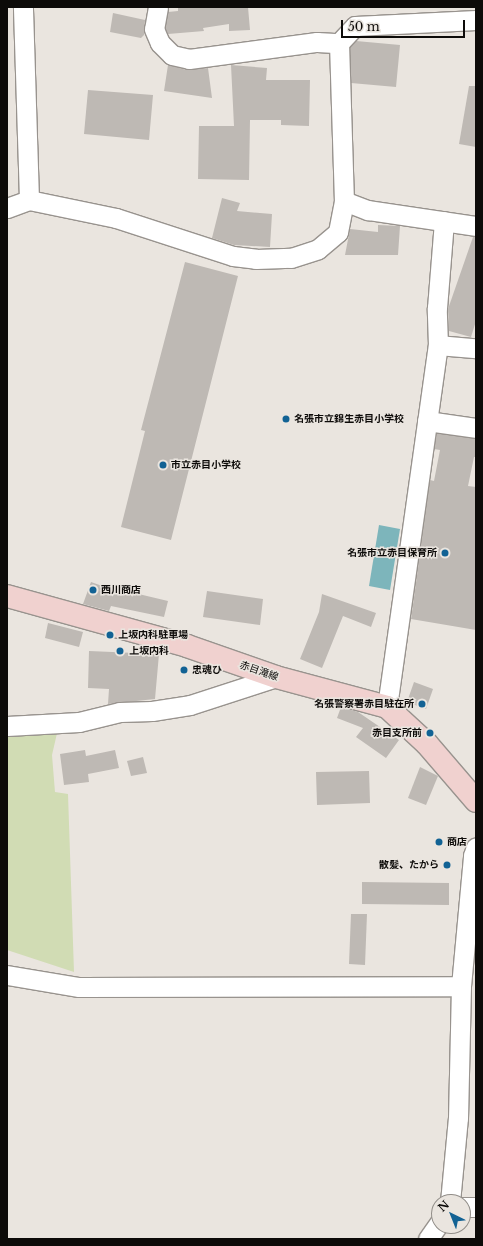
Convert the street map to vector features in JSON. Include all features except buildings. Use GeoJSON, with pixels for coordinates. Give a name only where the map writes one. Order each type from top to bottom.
{"type":"FeatureCollection","features":[{"type":"Feature","properties":{"kind":"main road","name":"赤目滝線"},"geometry":{"type":"LineString","coordinates":[[7,596],[187,646],[276,677],[387,707],[428,744],[476,801]]}},
{"type":"Feature","properties":{"kind":"street"},"geometry":{"type":"LineString","coordinates":[[23,7],[28,200]]}},
{"type":"Feature","properties":{"kind":"street"},"geometry":{"type":"LineString","coordinates":[[158,7],[154,29],[160,43],[172,56],[189,59],[318,42],[339,43]]}},
{"type":"Feature","properties":{"kind":"street"},"geometry":{"type":"LineString","coordinates":[[7,208],[28,200],[116,218],[233,256],[256,258],[291,258],[318,249],[338,232],[344,202],[339,43],[355,26],[476,20]]}},
{"type":"Feature","properties":{"kind":"street"},"geometry":{"type":"LineString","coordinates":[[344,202],[368,210],[444,220],[476,226]]}},
{"type":"Feature","properties":{"kind":"street"},"geometry":{"type":"LineString","coordinates":[[387,707],[438,345],[437,308],[444,220]]}},
{"type":"Feature","properties":{"kind":"street"},"geometry":{"type":"LineString","coordinates":[[438,345],[476,348]]}},
{"type":"Feature","properties":{"kind":"street"},"geometry":{"type":"LineString","coordinates":[[427,421],[476,428]]}},
{"type":"Feature","properties":{"kind":"street"},"geometry":{"type":"LineString","coordinates":[[7,726],[78,722],[120,712],[152,711],[190,705],[276,677]]}},
{"type":"Feature","properties":{"kind":"street"},"geometry":{"type":"LineString","coordinates":[[451,1194],[458,1118],[461,986],[473,856],[476,847]]}},
{"type":"Feature","properties":{"kind":"street"},"geometry":{"type":"LineString","coordinates":[[7,975],[79,987],[461,986]]}},
{"type":"Feature","properties":{"kind":"green space"},"geometry":{"type":"Polygon","coordinates":[[[58,729],[52,755],[55,792],[68,794],[74,972],[7,950],[7,731],[58,729]]]}},
{"type":"Feature","properties":{"kind":"water"},"geometry":{"type":"Polygon","coordinates":[[[379,525],[400,529],[390,590],[369,586],[379,525]]]}},
{"type":"Feature","properties":{"kind":"place","name":"名張市立錦生赤目小学校"},"geometry":{"type":"Point","coordinates":[286,419]}},
{"type":"Feature","properties":{"kind":"place","name":"市立赤目小学校"},"geometry":{"type":"Point","coordinates":[163,465]}},
{"type":"Feature","properties":{"kind":"place","name":"名張市立赤目保育所"},"geometry":{"type":"Point","coordinates":[445,553]}},
{"type":"Feature","properties":{"kind":"place","name":"西川商店"},"geometry":{"type":"Point","coordinates":[93,590]}},
{"type":"Feature","properties":{"kind":"place","name":"上坂内科駐車場"},"geometry":{"type":"Point","coordinates":[110,635]}},
{"type":"Feature","properties":{"kind":"place","name":"上坂内科"},"geometry":{"type":"Point","coordinates":[120,651]}},
{"type":"Feature","properties":{"kind":"place","name":"忠魂ひ"},"geometry":{"type":"Point","coordinates":[184,670]}},
{"type":"Feature","properties":{"kind":"place","name":"名張警察署赤目駐在所"},"geometry":{"type":"Point","coordinates":[422,704]}},
{"type":"Feature","properties":{"kind":"place","name":"赤目支所前"},"geometry":{"type":"Point","coordinates":[430,733]}},
{"type":"Feature","properties":{"kind":"place","name":"商店"},"geometry":{"type":"Point","coordinates":[439,842]}},
{"type":"Feature","properties":{"kind":"place","name":"散髪、たから"},"geometry":{"type":"Point","coordinates":[447,865]}}]}
